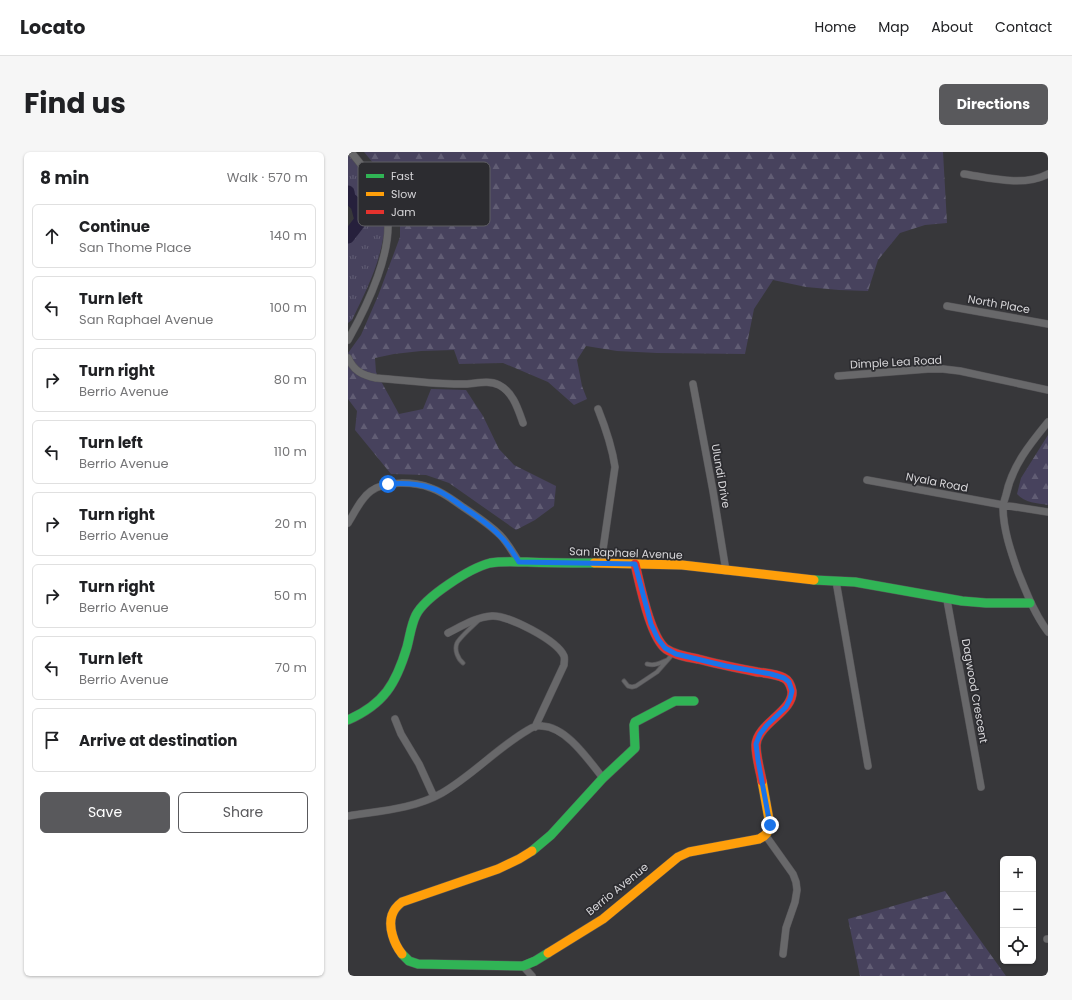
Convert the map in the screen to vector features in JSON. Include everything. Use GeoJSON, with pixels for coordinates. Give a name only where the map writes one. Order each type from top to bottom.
{"type":"FeatureCollection","features":[{"type":"Feature","properties":{"kind":"street"},"geometry":{"type":"LineString","coordinates":[[352,152],[360,162]]}},
{"type":"Feature","properties":{"kind":"street"},"geometry":{"type":"LineString","coordinates":[[964,174],[1017,181],[1041,178],[1048,174]]}},
{"type":"Feature","properties":{"kind":"street"},"geometry":{"type":"LineString","coordinates":[[348,340],[361,316],[381,268],[387,245],[389,226]]}},
{"type":"Feature","properties":{"kind":"street","name":"North Place"},"geometry":{"type":"LineString","coordinates":[[947,306],[1048,324]]}},
{"type":"Feature","properties":{"kind":"street"},"geometry":{"type":"LineString","coordinates":[[348,358],[351,364],[358,371],[364,375],[376,378],[460,384],[488,382],[500,385],[514,400],[523,423]]}},
{"type":"Feature","properties":{"kind":"street","name":"Dimple Lea Road"},"geometry":{"type":"LineString","coordinates":[[838,376],[943,369],[960,371],[1048,390]]}},
{"type":"Feature","properties":{"kind":"street","name":"Ulundi Drive"},"geometry":{"type":"LineString","coordinates":[[693,384],[726,571]]}},
{"type":"Feature","properties":{"kind":"street"},"geometry":{"type":"LineString","coordinates":[[598,409],[609,438],[615,467],[601,564]]}},
{"type":"Feature","properties":{"kind":"street"},"geometry":{"type":"LineString","coordinates":[[1048,422],[1028,448],[1013,472],[1007,487],[1003,506],[1005,526],[1013,558],[1030,603],[1048,632]]}},
{"type":"Feature","properties":{"kind":"street","name":"Nyala Road"},"geometry":{"type":"LineString","coordinates":[[867,480],[1003,506],[1048,512]]}},
{"type":"Feature","properties":{"kind":"street"},"geometry":{"type":"LineString","coordinates":[[348,523],[362,501],[371,491],[378,487],[388,484],[420,484],[433,488],[446,495],[484,521],[509,545],[519,562]]}},
{"type":"Feature","properties":{"kind":"street","name":"San Raphael Avenue"},"geometry":{"type":"LineString","coordinates":[[348,720],[360,716],[369,710],[389,689],[397,676],[413,625],[424,604],[466,573],[488,563],[519,562],[682,566],[810,580],[855,582],[947,600],[986,604],[1030,603]]}},
{"type":"Feature","properties":{"kind":"street"},"geometry":{"type":"LineString","coordinates":[[635,564],[651,624],[658,639],[671,656],[771,674],[784,678],[789,682],[792,691],[786,707],[767,725],[760,734],[756,744],[770,825],[770,830],[766,836],[793,874],[796,882],[797,890],[795,902],[786,928],[783,954]]}},
{"type":"Feature","properties":{"kind":"street"},"geometry":{"type":"LineString","coordinates":[[836,581],[868,766]]}},
{"type":"Feature","properties":{"kind":"street","name":"Dagwood Crescent"},"geometry":{"type":"LineString","coordinates":[[947,600],[980,787]]}},
{"type":"Feature","properties":{"kind":"street"},"geometry":{"type":"LineString","coordinates":[[448,633],[472,621],[482,618],[493,616],[503,617],[538,633],[552,643],[564,655],[564,665],[535,727]]}},
{"type":"Feature","properties":{"kind":"street"},"geometry":{"type":"LineString","coordinates":[[1040,621],[1048,622]]}},
{"type":"Feature","properties":{"kind":"street","name":"Berrio Avenue"},"geometry":{"type":"LineString","coordinates":[[694,701],[675,701],[635,722],[635,748],[603,778],[551,835],[533,850],[519,859],[498,869],[402,902],[397,906],[392,915],[391,928],[394,940],[400,952],[409,961],[418,964],[523,966],[535,961],[603,919],[678,856],[689,852],[759,839],[766,836]]}},
{"type":"Feature","properties":{"kind":"street"},"geometry":{"type":"LineString","coordinates":[[395,719],[401,734],[419,764],[434,797]]}},
{"type":"Feature","properties":{"kind":"street"},"geometry":{"type":"LineString","coordinates":[[348,816],[416,805],[434,797],[458,782],[511,741],[530,729],[541,725],[552,727],[562,733],[578,748],[603,778]]}},
{"type":"Feature","properties":{"kind":"street"},"geometry":{"type":"LineString","coordinates":[[523,966],[532,976]]}},
{"type":"Feature","properties":{"kind":"lane"},"geometry":{"type":"LineString","coordinates":[[463,663],[457,656],[457,643],[482,618]]}},
{"type":"Feature","properties":{"kind":"lane"},"geometry":{"type":"LineString","coordinates":[[647,664],[657,665],[671,656]]}},
{"type":"Feature","properties":{"kind":"lane"},"geometry":{"type":"LineString","coordinates":[[624,681],[628,686],[636,686],[657,672],[671,656]]}},
{"type":"Feature","properties":{"kind":"green space"},"geometry":{"type":"Polygon","coordinates":[[[364,152],[943,152],[947,223],[925,225],[900,233],[878,260],[868,291],[806,287],[773,280],[754,309],[745,354],[617,351],[586,346],[577,360],[582,386],[587,399],[574,405],[548,382],[503,363],[459,364],[454,350],[421,351],[375,358],[376,372],[399,414],[423,409],[431,389],[466,390],[483,416],[499,449],[514,465],[556,486],[554,506],[535,520],[516,530],[449,483],[426,475],[391,474],[355,430],[357,411],[348,399],[348,353],[361,335],[378,296],[400,237],[400,226],[490,226],[490,162],[372,162],[364,152]]]}},
{"type":"Feature","properties":{"kind":"green space"},"geometry":{"type":"Polygon","coordinates":[[[348,154],[358,166],[358,226],[385,227],[378,260],[352,320],[348,323],[348,228],[356,220],[354,208],[348,204],[348,154]]]}},
{"type":"Feature","properties":{"kind":"green space"},"geometry":{"type":"Polygon","coordinates":[[[1048,435],[1048,505],[1027,501],[1017,494],[1021,478],[1048,435]]]}},
{"type":"Feature","properties":{"kind":"green space"},"geometry":{"type":"Polygon","coordinates":[[[945,891],[1006,976],[860,976],[848,919],[945,891]]]}},
{"type":"Feature","properties":{"kind":"waterway"},"geometry":{"type":"LineString","coordinates":[[348,192],[349,198],[357,205],[358,209]]}},
{"type":"Feature","properties":{"kind":"waterway"},"geometry":{"type":"LineString","coordinates":[[348,237],[358,224]]}},
{"type":"Feature","properties":{"kind":"traffic: fast"},"geometry":{"type":"LineString","coordinates":[[348,720],[371,707],[380,700],[387,691],[393,682],[403,660],[416,615],[429,600],[449,584],[481,566],[495,562],[594,563]]}},
{"type":"Feature","properties":{"kind":"traffic: fast"},"geometry":{"type":"LineString","coordinates":[[814,580],[855,582],[962,601],[986,603],[1030,603]]}},
{"type":"Feature","properties":{"kind":"traffic: fast"},"geometry":{"type":"LineString","coordinates":[[532,851],[551,835],[603,778],[635,748],[635,722],[675,701],[694,701]]}},
{"type":"Feature","properties":{"kind":"traffic: fast"},"geometry":{"type":"LineString","coordinates":[[402,954],[409,961],[418,964],[523,966],[548,953]]}},
{"type":"Feature","properties":{"kind":"traffic: slow"},"geometry":{"type":"LineString","coordinates":[[594,563],[682,565],[814,580]]}},
{"type":"Feature","properties":{"kind":"traffic: slow"},"geometry":{"type":"LineString","coordinates":[[548,953],[603,919],[678,857],[689,852],[764,837],[768,832],[770,825],[762,781]]}},
{"type":"Feature","properties":{"kind":"traffic: slow"},"geometry":{"type":"LineString","coordinates":[[402,954],[396,945],[391,930],[393,913],[396,907],[402,902],[498,869],[532,851]]}},
{"type":"Feature","properties":{"kind":"traffic: jam"},"geometry":{"type":"LineString","coordinates":[[635,564],[650,622],[660,643],[666,649],[685,657],[771,674],[781,677],[789,683],[792,691],[791,698],[787,705],[768,724],[758,737],[756,750],[762,781]]}},
{"type":"Feature","properties":{"kind":"route"},"geometry":{"type":"LineString","coordinates":[[388,484],[420,484],[433,488],[446,495],[484,521],[499,534],[509,545],[519,562],[635,564],[651,624],[658,639],[665,648],[676,654],[726,666],[771,674],[784,678],[789,682],[792,691],[786,707],[767,725],[760,734],[756,744],[770,825]]}}]}
